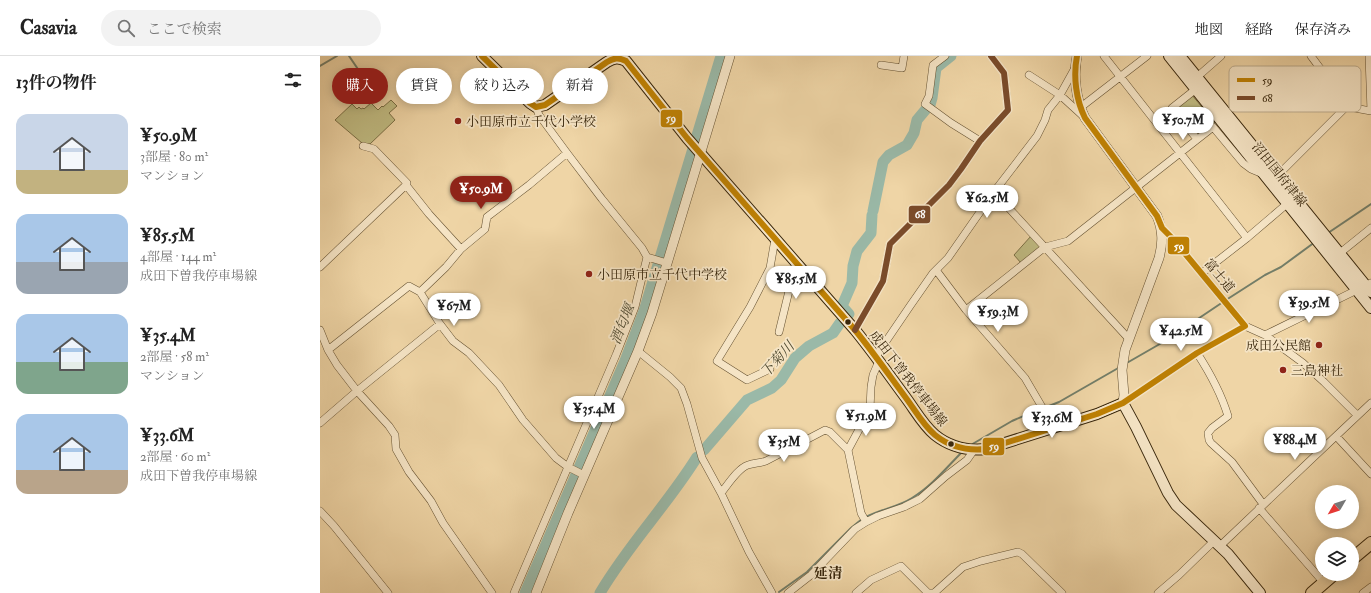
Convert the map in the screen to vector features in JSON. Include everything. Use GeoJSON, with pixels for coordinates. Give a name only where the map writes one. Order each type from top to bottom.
{"type":"FeatureCollection","features":[{"type":"Feature","properties":{"kind":"highway"},"geometry":{"type":"LineString","coordinates":[[1359,553],[1371,543]]}},
{"type":"Feature","properties":{"kind":"highway"},"geometry":{"type":"LineString","coordinates":[[1312,593],[1324,583]]}},
{"type":"Feature","properties":{"kind":"main road"},"geometry":{"type":"LineString","coordinates":[[482,56],[530,103],[536,107]]}},
{"type":"Feature","properties":{"kind":"main road","name":"沼田国府津線"},"geometry":{"type":"LineString","coordinates":[[1169,56],[1288,203],[1366,288]]}},
{"type":"Feature","properties":{"kind":"main road","name":"沼田国府津線"},"geometry":{"type":"LineString","coordinates":[[1180,56],[1277,176],[1321,238],[1340,253],[1366,288],[1371,308]]}},
{"type":"Feature","properties":{"kind":"main road","name":"成田下曽我停車場線"},"geometry":{"type":"LineString","coordinates":[[536,107],[545,105],[614,58],[620,58],[626,61],[700,154],[855,330],[934,434],[948,443],[974,450],[986,449],[1097,414],[1123,403]]}},
{"type":"Feature","properties":{"kind":"main road"},"geometry":{"type":"LineString","coordinates":[[1123,403],[1172,499],[1182,511],[1217,543],[1240,567],[1260,593]]}},
{"type":"Feature","properties":{"kind":"street"},"geometry":{"type":"LineString","coordinates":[[536,593],[584,475],[638,351],[652,313],[730,56]]}},
{"type":"Feature","properties":{"kind":"street"},"geometry":{"type":"LineString","coordinates":[[881,65],[902,68],[904,56]]}},
{"type":"Feature","properties":{"kind":"street"},"geometry":{"type":"LineString","coordinates":[[945,56],[933,65],[929,96],[925,104],[980,141]]}},
{"type":"Feature","properties":{"kind":"street"},"geometry":{"type":"LineString","coordinates":[[855,330],[883,281],[890,244],[949,184],[961,170],[980,141],[1008,110],[1004,73],[992,56]]}},
{"type":"Feature","properties":{"kind":"street","name":"富士道"},"geometry":{"type":"LineString","coordinates":[[1077,56],[1075,68],[1077,91],[1085,118],[1157,216],[1162,228],[1202,272],[1246,326]]}},
{"type":"Feature","properties":{"kind":"street"},"geometry":{"type":"LineString","coordinates":[[1104,56],[1247,238]]}},
{"type":"Feature","properties":{"kind":"street"},"geometry":{"type":"LineString","coordinates":[[1081,107],[1147,56]]}},
{"type":"Feature","properties":{"kind":"street"},"geometry":{"type":"LineString","coordinates":[[1197,77],[1221,56]]}},
{"type":"Feature","properties":{"kind":"street"},"geometry":{"type":"LineString","coordinates":[[1311,56],[1318,66]]}},
{"type":"Feature","properties":{"kind":"street"},"geometry":{"type":"LineString","coordinates":[[1361,109],[1371,111],[1369,56]]}},
{"type":"Feature","properties":{"kind":"street"},"geometry":{"type":"LineString","coordinates":[[848,450],[870,409],[872,381],[878,359],[910,306],[936,270],[948,258],[994,192],[1037,136],[1048,110],[1060,96],[1075,68]]}},
{"type":"Feature","properties":{"kind":"street"},"geometry":{"type":"LineString","coordinates":[[1029,75],[1060,96],[1085,118]]}},
{"type":"Feature","properties":{"kind":"street"},"geometry":{"type":"LineString","coordinates":[[1196,89],[1172,108],[1197,139]]}},
{"type":"Feature","properties":{"kind":"street"},"geometry":{"type":"LineString","coordinates":[[536,107],[567,153],[650,258],[667,263]]}},
{"type":"Feature","properties":{"kind":"street"},"geometry":{"type":"LineString","coordinates":[[1277,176],[1341,112]]}},
{"type":"Feature","properties":{"kind":"street"},"geometry":{"type":"LineString","coordinates":[[966,310],[1045,247],[1068,241],[1213,127],[1243,163],[1251,169],[1265,175]]}},
{"type":"Feature","properties":{"kind":"street"},"geometry":{"type":"LineString","coordinates":[[363,146],[374,149],[407,182],[406,186],[461,249]]}},
{"type":"Feature","properties":{"kind":"street"},"geometry":{"type":"LineString","coordinates":[[420,292],[446,268],[461,249],[485,229],[487,217],[529,185],[567,153]]}},
{"type":"Feature","properties":{"kind":"street"},"geometry":{"type":"LineString","coordinates":[[320,267],[406,186]]}},
{"type":"Feature","properties":{"kind":"street"},"geometry":{"type":"LineString","coordinates":[[994,192],[1129,339]]}},
{"type":"Feature","properties":{"kind":"street"},"geometry":{"type":"LineString","coordinates":[[1202,272],[1247,238],[1288,203]]}},
{"type":"Feature","properties":{"kind":"street"},"geometry":{"type":"LineString","coordinates":[[1123,403],[1124,395],[1122,366],[1129,339],[1159,258],[1163,243],[1162,228]]}},
{"type":"Feature","properties":{"kind":"street"},"geometry":{"type":"LineString","coordinates":[[1340,253],[1371,228]]}},
{"type":"Feature","properties":{"kind":"street"},"geometry":{"type":"LineString","coordinates":[[770,369],[748,380],[718,361],[750,307],[770,268],[775,238]]}},
{"type":"Feature","properties":{"kind":"street"},"geometry":{"type":"LineString","coordinates":[[514,593],[616,355],[650,258]]}},
{"type":"Feature","properties":{"kind":"street"},"geometry":{"type":"LineString","coordinates":[[779,332],[796,262]]}},
{"type":"Feature","properties":{"kind":"street"},"geometry":{"type":"LineString","coordinates":[[936,270],[966,310],[1025,378],[1051,428]]}},
{"type":"Feature","properties":{"kind":"street"},"geometry":{"type":"LineString","coordinates":[[328,350],[409,286],[420,292],[440,324],[453,341],[469,353],[499,385],[523,420],[556,458],[568,467],[584,475]]}},
{"type":"Feature","properties":{"kind":"street"},"geometry":{"type":"LineString","coordinates":[[1265,335],[1366,288]]}},
{"type":"Feature","properties":{"kind":"street"},"geometry":{"type":"LineString","coordinates":[[320,423],[440,324]]}},
{"type":"Feature","properties":{"kind":"street"},"geometry":{"type":"LineString","coordinates":[[1123,403],[1197,353],[1246,326],[1265,335],[1303,363],[1357,415]]}},
{"type":"Feature","properties":{"kind":"street"},"geometry":{"type":"LineString","coordinates":[[320,330],[328,350],[357,391],[389,426],[395,435],[396,449],[409,472],[492,593]]}},
{"type":"Feature","properties":{"kind":"street"},"geometry":{"type":"LineString","coordinates":[[638,351],[670,376],[681,388],[702,458],[721,493],[749,552],[772,593]]}},
{"type":"Feature","properties":{"kind":"street"},"geometry":{"type":"LineString","coordinates":[[1197,353],[1210,372],[1222,398],[1228,416],[1212,428],[1208,433],[1209,440],[1232,462],[1261,506],[1324,583]]}},
{"type":"Feature","properties":{"kind":"street"},"geometry":{"type":"LineString","coordinates":[[1158,593],[1261,506],[1371,403]]}},
{"type":"Feature","properties":{"kind":"street"},"geometry":{"type":"LineString","coordinates":[[721,493],[741,469],[766,461],[825,430],[830,432],[848,450],[861,513],[864,519]]}},
{"type":"Feature","properties":{"kind":"street"},"geometry":{"type":"LineString","coordinates":[[1336,436],[1371,474]]}},
{"type":"Feature","properties":{"kind":"street"},"geometry":{"type":"LineString","coordinates":[[788,593],[811,575],[864,519],[904,507],[920,499],[967,460],[974,450]]}},
{"type":"Feature","properties":{"kind":"street"},"geometry":{"type":"LineString","coordinates":[[320,512],[334,526],[388,593]]}},
{"type":"Feature","properties":{"kind":"street"},"geometry":{"type":"LineString","coordinates":[[856,593],[871,580],[901,566],[928,593],[933,593],[962,567],[1018,552],[1022,554],[1062,593]]}},
{"type":"Feature","properties":{"kind":"street"},"geometry":{"type":"LineString","coordinates":[[1363,593],[1371,587]]}},
{"type":"Feature","properties":{"kind":"shaded area"},"geometry":{"type":"Polygon","coordinates":[[[1192,95],[1215,123],[1197,137],[1175,108],[1192,95]]]}},
{"type":"Feature","properties":{"kind":"shaded area"},"geometry":{"type":"Polygon","coordinates":[[[391,100],[397,106],[389,113],[395,120],[370,144],[362,143],[335,120],[352,104],[357,109],[359,107],[364,109],[372,104],[378,110],[391,100]]]}},
{"type":"Feature","properties":{"kind":"shaded area"},"geometry":{"type":"Polygon","coordinates":[[[1031,236],[1041,247],[1021,263],[1014,255],[1031,236]]]}},
{"type":"Feature","properties":{"kind":"waterway"},"geometry":{"type":"LineString","coordinates":[[320,66],[337,56]]}},
{"type":"Feature","properties":{"kind":"waterway"},"geometry":{"type":"LineString","coordinates":[[349,56],[357,68]]}},
{"type":"Feature","properties":{"kind":"waterway","name":"酒匂堰"},"geometry":{"type":"LineString","coordinates":[[525,593],[625,361],[644,311],[721,56]]}},
{"type":"Feature","properties":{"kind":"waterway","name":"下菊川"},"geometry":{"type":"LineString","coordinates":[[930,105],[936,68],[951,56]]}},
{"type":"Feature","properties":{"kind":"waterway","name":"下菊川"},"geometry":{"type":"LineString","coordinates":[[873,211],[883,162],[889,155],[907,145],[914,133],[917,120],[927,108]]}},
{"type":"Feature","properties":{"kind":"waterway"},"geometry":{"type":"LineString","coordinates":[[1328,233],[1371,204]]}},
{"type":"Feature","properties":{"kind":"waterway","name":"下菊川"},"geometry":{"type":"LineString","coordinates":[[849,314],[842,306],[852,283],[853,266],[857,251],[871,233],[872,215]]}},
{"type":"Feature","properties":{"kind":"waterway"},"geometry":{"type":"LineString","coordinates":[[1226,300],[1265,275],[1281,267],[1315,242]]}},
{"type":"Feature","properties":{"kind":"waterway"},"geometry":{"type":"LineString","coordinates":[[1125,364],[1165,341],[1223,302]]}},
{"type":"Feature","properties":{"kind":"waterway","name":"下菊川"},"geometry":{"type":"LineString","coordinates":[[704,450],[747,400],[772,388],[781,380],[795,358],[809,346],[833,333],[840,323]]}},
{"type":"Feature","properties":{"kind":"waterway"},"geometry":{"type":"LineString","coordinates":[[1044,408],[1059,402],[1120,367]]}},
{"type":"Feature","properties":{"kind":"waterway"},"geometry":{"type":"LineString","coordinates":[[969,446],[1012,421],[1040,409]]}},
{"type":"Feature","properties":{"kind":"waterway"},"geometry":{"type":"LineString","coordinates":[[866,517],[901,504],[912,498],[933,482],[963,451]]}},
{"type":"Feature","properties":{"kind":"waterway","name":"下菊川"},"geometry":{"type":"LineString","coordinates":[[600,593],[623,558],[674,491],[697,457]]}},
{"type":"Feature","properties":{"kind":"waterway"},"geometry":{"type":"LineString","coordinates":[[779,592],[807,572],[862,519]]}},
{"type":"Feature","properties":{"kind":"transit line","name":"59"},"geometry":{"type":"LineString","coordinates":[[482,56],[530,103],[536,107],[545,105],[609,61],[614,59],[626,61],[687,138],[855,330],[927,427],[935,435],[947,443],[965,449],[986,449],[1097,414],[1123,403],[1197,353],[1245,326],[1173,239],[1162,228],[1157,216],[1085,118],[1077,96],[1075,80],[1077,56]]}},
{"type":"Feature","properties":{"kind":"transit line","name":"68"},"geometry":{"type":"LineString","coordinates":[[855,330],[883,281],[890,244],[949,185],[980,141],[1008,110],[1004,73],[991,56]]}},
{"type":"Feature","properties":{"kind":"place","name":"小田原市立千代小学校"},"geometry":{"type":"Point","coordinates":[458,121]}},
{"type":"Feature","properties":{"kind":"place","name":"小田原市立千代中学校"},"geometry":{"type":"Point","coordinates":[589,274]}},
{"type":"Feature","properties":{"kind":"place","name":"成田公民館"},"geometry":{"type":"Point","coordinates":[1319,345]}},
{"type":"Feature","properties":{"kind":"place","name":"三島神社"},"geometry":{"type":"Point","coordinates":[1283,370]}},
{"type":"Feature","properties":{"kind":"district","name":"延清"},"geometry":{"type":"Point","coordinates":[828,573]}}]}
